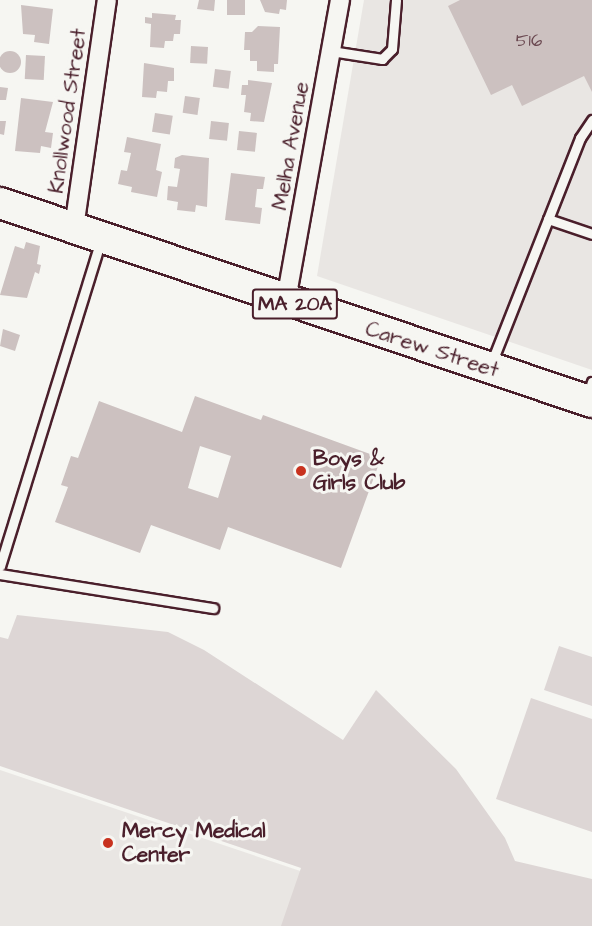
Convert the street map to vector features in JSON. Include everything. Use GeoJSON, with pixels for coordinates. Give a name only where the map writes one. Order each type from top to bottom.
{"type":"FeatureCollection","features":[{"type":"Feature","properties":{"kind":"main road","name":"Carew Street"},"geometry":{"type":"LineString","coordinates":[[0,202],[489,369],[590,395]]}},
{"type":"Feature","properties":{"kind":"street","name":"Knollwood Street"},"geometry":{"type":"LineString","coordinates":[[74,228],[107,0]]}},
{"type":"Feature","properties":{"kind":"street","name":"Melha Avenue"},"geometry":{"type":"LineString","coordinates":[[286,300],[340,0]]}},
{"type":"Feature","properties":{"kind":"lane"},"geometry":{"type":"LineString","coordinates":[[331,51],[382,59],[392,49],[396,0]]}},
{"type":"Feature","properties":{"kind":"lane"},"geometry":{"type":"LineString","coordinates":[[489,369],[580,138],[592,120]]}},
{"type":"Feature","properties":{"kind":"lane"},"geometry":{"type":"LineString","coordinates":[[548,219],[592,234]]}},
{"type":"Feature","properties":{"kind":"lane"},"geometry":{"type":"LineString","coordinates":[[0,566],[102,237]]}},
{"type":"Feature","properties":{"kind":"lane"},"geometry":{"type":"LineString","coordinates":[[0,574],[213,608]]}},
{"type":"Feature","properties":{"kind":"shaded area"},"geometry":{"type":"Polygon","coordinates":[[[364,0],[592,0],[592,370],[317,276],[364,0]]]}},
{"type":"Feature","properties":{"kind":"shaded area"},"geometry":{"type":"Polygon","coordinates":[[[17,615],[168,632],[204,650],[343,740],[376,690],[456,769],[505,838],[515,861],[592,879],[592,926],[281,926],[301,868],[0,766],[0,637],[8,639],[17,615]]]}},
{"type":"Feature","properties":{"kind":"shaded area"},"geometry":{"type":"Polygon","coordinates":[[[559,646],[592,657],[592,706],[544,690],[559,646]]]}},
{"type":"Feature","properties":{"kind":"shaded area"},"geometry":{"type":"Polygon","coordinates":[[[531,698],[592,719],[592,832],[496,799],[531,698]]]}},
{"type":"Feature","properties":{"kind":"shaded area","name":"Mercy Medical Center"},"geometry":{"type":"Polygon","coordinates":[[[0,770],[348,887],[334,926],[0,926],[0,770]]]}},
{"type":"Feature","properties":{"kind":"building"},"geometry":{"type":"Polygon","coordinates":[[[199,0],[215,0],[214,11],[197,9],[199,0]]]}},
{"type":"Feature","properties":{"kind":"building"},"geometry":{"type":"Polygon","coordinates":[[[227,0],[245,0],[245,15],[227,15],[227,0]]]}},
{"type":"Feature","properties":{"kind":"building"},"geometry":{"type":"Polygon","coordinates":[[[260,0],[287,0],[286,10],[280,9],[279,14],[265,12],[260,0]]]}},
{"type":"Feature","properties":{"kind":"building"},"geometry":{"type":"Polygon","coordinates":[[[460,0],[592,0],[592,92],[584,76],[522,106],[512,85],[491,95],[448,6],[460,0]]]}},
{"type":"Feature","properties":{"kind":"building"},"geometry":{"type":"Polygon","coordinates":[[[21,5],[53,9],[49,44],[34,42],[35,35],[23,34],[21,5]]]}},
{"type":"Feature","properties":{"kind":"building"},"geometry":{"type":"Polygon","coordinates":[[[152,13],[176,15],[175,20],[181,20],[180,34],[174,34],[173,41],[165,41],[164,48],[150,47],[151,24],[145,23],[145,17],[152,18],[152,13]]]}},
{"type":"Feature","properties":{"kind":"building"},"geometry":{"type":"Polygon","coordinates":[[[258,26],[280,27],[278,64],[274,64],[274,72],[257,71],[257,61],[250,61],[250,50],[244,50],[245,32],[252,32],[258,26]]]}},
{"type":"Feature","properties":{"kind":"building"},"geometry":{"type":"Polygon","coordinates":[[[191,46],[208,47],[207,64],[190,63],[191,46]]]}},
{"type":"Feature","properties":{"kind":"building"},"geometry":{"type":"Polygon","coordinates":[[[10,51],[18,54],[21,62],[18,70],[10,73],[2,70],[-1,62],[2,54],[10,51]]]}},
{"type":"Feature","properties":{"kind":"building"},"geometry":{"type":"Polygon","coordinates":[[[26,55],[45,56],[44,80],[25,79],[26,55]]]}},
{"type":"Feature","properties":{"kind":"building"},"geometry":{"type":"Polygon","coordinates":[[[144,63],[174,68],[174,81],[168,81],[167,92],[157,91],[156,98],[142,97],[144,63]]]}},
{"type":"Feature","properties":{"kind":"building"},"geometry":{"type":"Polygon","coordinates":[[[215,69],[231,71],[229,89],[213,87],[215,69]]]}},
{"type":"Feature","properties":{"kind":"building"},"geometry":{"type":"Polygon","coordinates":[[[248,80],[272,83],[264,122],[250,121],[251,113],[244,112],[246,95],[241,95],[242,85],[248,85],[248,80]]]}},
{"type":"Feature","properties":{"kind":"building"},"geometry":{"type":"Polygon","coordinates":[[[0,87],[8,88],[6,100],[0,100],[0,87]]]}},
{"type":"Feature","properties":{"kind":"building"},"geometry":{"type":"Polygon","coordinates":[[[185,96],[200,98],[197,115],[183,113],[185,96]]]}},
{"type":"Feature","properties":{"kind":"building"},"geometry":{"type":"Polygon","coordinates":[[[21,98],[53,102],[45,132],[53,133],[51,148],[41,146],[40,153],[15,151],[21,98]]]}},
{"type":"Feature","properties":{"kind":"building"},"geometry":{"type":"Polygon","coordinates":[[[155,113],[173,116],[170,135],[152,132],[155,113]]]}},
{"type":"Feature","properties":{"kind":"building"},"geometry":{"type":"Polygon","coordinates":[[[0,121],[6,121],[4,135],[0,134],[0,121]]]}},
{"type":"Feature","properties":{"kind":"building"},"geometry":{"type":"Polygon","coordinates":[[[211,121],[229,123],[227,141],[209,139],[211,121]]]}},
{"type":"Feature","properties":{"kind":"building"},"geometry":{"type":"Polygon","coordinates":[[[239,131],[257,133],[255,152],[237,150],[239,131]]]}},
{"type":"Feature","properties":{"kind":"building"},"geometry":{"type":"Polygon","coordinates":[[[127,137],[161,144],[156,170],[162,172],[157,197],[131,192],[132,187],[118,184],[121,170],[127,171],[131,153],[124,152],[127,137]]]}},
{"type":"Feature","properties":{"kind":"building"},"geometry":{"type":"Polygon","coordinates":[[[182,155],[209,158],[207,207],[196,205],[195,212],[177,210],[178,202],[167,200],[168,186],[177,187],[180,169],[174,168],[175,158],[182,155]]]}},
{"type":"Feature","properties":{"kind":"building"},"geometry":{"type":"Polygon","coordinates":[[[231,173],[265,177],[263,189],[257,189],[255,207],[262,208],[260,224],[225,220],[231,173]]]}},
{"type":"Feature","properties":{"kind":"building"},"geometry":{"type":"Polygon","coordinates":[[[26,242],[40,246],[37,264],[41,265],[39,274],[35,272],[27,298],[0,295],[15,246],[24,249],[26,242]]]}},
{"type":"Feature","properties":{"kind":"building"},"geometry":{"type":"Polygon","coordinates":[[[3,329],[20,335],[15,351],[0,346],[3,329]]]}},
{"type":"Feature","properties":{"kind":"building","name":"Boys & Girls Club"},"geometry":{"type":"Polygon","coordinates":[[[195,396],[261,420],[263,415],[381,458],[341,568],[228,527],[220,550],[151,525],[140,553],[55,522],[68,487],[61,485],[71,456],[78,458],[99,401],[182,432],[195,396]],[[200,446],[188,488],[218,498],[231,456],[200,446]]]}},
{"type":"Feature","properties":{"kind":"place","name":"Boys & Girls Club"},"geometry":{"type":"Point","coordinates":[301,471]}},
{"type":"Feature","properties":{"kind":"place","name":"Mercy Medical Center"},"geometry":{"type":"Point","coordinates":[108,843]}}]}
